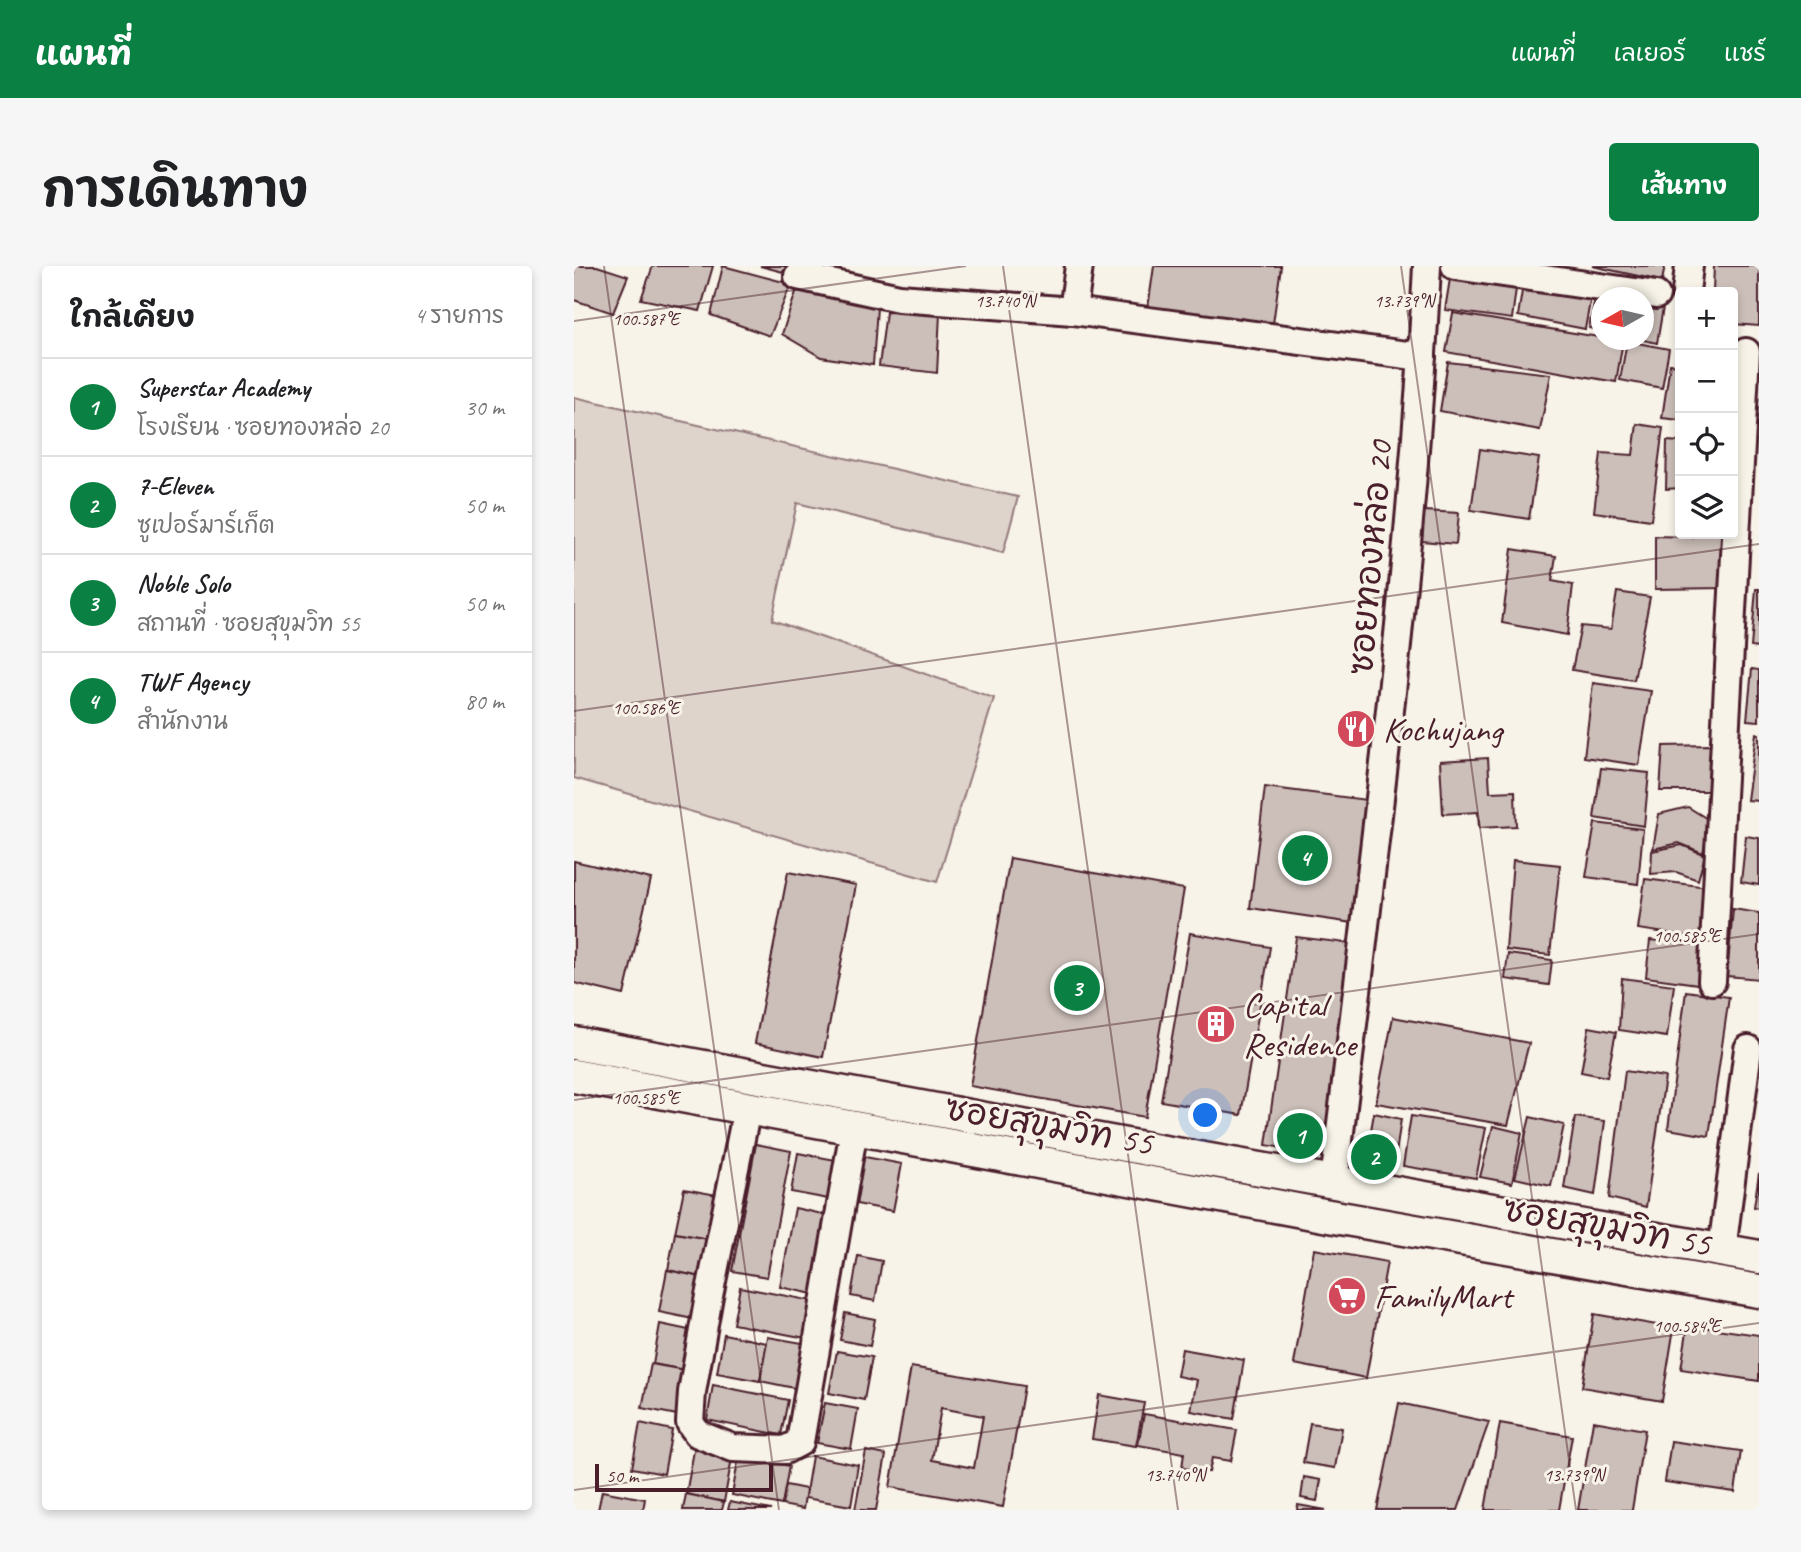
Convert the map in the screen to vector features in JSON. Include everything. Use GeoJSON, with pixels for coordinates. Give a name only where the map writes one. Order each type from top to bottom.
{"type":"FeatureCollection","features":[{"type":"Feature","properties":{"kind":"main road","name":"ซอยสุขุมวิท 55"},"geometry":{"type":"LineString","coordinates":[[574,1043],[1496,1212],[1759,1257]]}},
{"type":"Feature","properties":{"kind":"main road","name":"ซอยสุขุมวิท 55"},"geometry":{"type":"LineString","coordinates":[[574,1076],[1491,1245],[1759,1291]]}},
{"type":"Feature","properties":{"kind":"main road"},"geometry":{"type":"LineString","coordinates":[[1491,1245],[1496,1212]]}},
{"type":"Feature","properties":{"kind":"main road"},"geometry":{"type":"LineString","coordinates":[[1522,1250],[1529,1217]]}},
{"type":"Feature","properties":{"kind":"street"},"geometry":{"type":"LineString","coordinates":[[1073,311],[1079,266]]}},
{"type":"Feature","properties":{"kind":"street","name":"ซอยทองหล่อ 20"},"geometry":{"type":"LineString","coordinates":[[1334,1182],[1393,691],[1422,356],[1427,266]]}},
{"type":"Feature","properties":{"kind":"street"},"geometry":{"type":"LineString","coordinates":[[1455,266],[1656,295]]}},
{"type":"Feature","properties":{"kind":"street"},"geometry":{"type":"LineString","coordinates":[[1687,287],[1689,266]]}},
{"type":"Feature","properties":{"kind":"street"},"geometry":{"type":"LineString","coordinates":[[798,276],[900,298],[1073,311],[1422,356]]}},
{"type":"Feature","properties":{"kind":"street"},"geometry":{"type":"LineString","coordinates":[[1712,981],[1746,352]]}},
{"type":"Feature","properties":{"kind":"street"},"geometry":{"type":"LineString","coordinates":[[1722,1250],[1748,1049]]}},
{"type":"Feature","properties":{"kind":"street"},"geometry":{"type":"LineString","coordinates":[[747,1109],[709,1296],[692,1392],[690,1423],[698,1434],[733,1448],[785,1450],[800,1442],[854,1129]]}},
{"type":"Feature","properties":{"kind":"shaded area"},"geometry":{"type":"Polygon","coordinates":[[[574,397],[1018,497],[1003,553],[797,503],[772,620],[994,698],[937,882],[574,778],[574,397]]]}},
{"type":"Feature","properties":{"kind":"building"},"geometry":{"type":"Polygon","coordinates":[[[574,266],[597,266],[628,276],[613,313],[574,300],[574,266]]]}},
{"type":"Feature","properties":{"kind":"building"},"geometry":{"type":"Polygon","coordinates":[[[653,266],[713,266],[700,311],[641,299],[653,266]]]}},
{"type":"Feature","properties":{"kind":"building"},"geometry":{"type":"Polygon","coordinates":[[[723,266],[791,284],[770,336],[711,315],[723,266]]]}},
{"type":"Feature","properties":{"kind":"building"},"geometry":{"type":"Polygon","coordinates":[[[760,266],[788,266],[787,273],[760,266]]]}},
{"type":"Feature","properties":{"kind":"building"},"geometry":{"type":"Polygon","coordinates":[[[1154,266],[1281,266],[1273,324],[1148,308],[1154,266]]]}},
{"type":"Feature","properties":{"kind":"building"},"geometry":{"type":"Polygon","coordinates":[[[1452,266],[1519,266],[1512,319],[1445,310],[1452,266]]]}},
{"type":"Feature","properties":{"kind":"building"},"geometry":{"type":"Polygon","coordinates":[[[1526,266],[1595,275],[1585,329],[1518,316],[1526,266]]]}},
{"type":"Feature","properties":{"kind":"building"},"geometry":{"type":"Polygon","coordinates":[[[1592,266],[1665,266],[1662,281],[1592,266]]]}},
{"type":"Feature","properties":{"kind":"building"},"geometry":{"type":"Polygon","coordinates":[[[1714,266],[1759,266],[1759,326],[1738,324],[1738,287],[1713,287],[1714,266]]]}},
{"type":"Feature","properties":{"kind":"building"},"geometry":{"type":"Polygon","coordinates":[[[1599,278],[1649,287],[1597,287],[1599,278]]]}},
{"type":"Feature","properties":{"kind":"building"},"geometry":{"type":"Polygon","coordinates":[[[798,286],[877,307],[873,365],[821,357],[782,334],[798,286]]]}},
{"type":"Feature","properties":{"kind":"building"},"geometry":{"type":"Polygon","coordinates":[[[1654,288],[1666,290],[1657,343],[1654,342],[1654,288]]]}},
{"type":"Feature","properties":{"kind":"building"},"geometry":{"type":"Polygon","coordinates":[[[886,312],[940,313],[937,373],[879,366],[886,312]]]}},
{"type":"Feature","properties":{"kind":"building"},"geometry":{"type":"Polygon","coordinates":[[[1453,313],[1591,336],[1591,350],[1621,350],[1616,382],[1446,352],[1453,313]]]}},
{"type":"Feature","properties":{"kind":"building"},"geometry":{"type":"Polygon","coordinates":[[[1654,346],[1669,349],[1662,388],[1620,380],[1625,350],[1654,350],[1654,346]]]}},
{"type":"Feature","properties":{"kind":"building"},"geometry":{"type":"Polygon","coordinates":[[[1448,362],[1551,374],[1540,430],[1440,411],[1448,362]]]}},
{"type":"Feature","properties":{"kind":"building"},"geometry":{"type":"Polygon","coordinates":[[[1670,364],[1675,364],[1675,419],[1662,418],[1670,364]]]}},
{"type":"Feature","properties":{"kind":"building"},"geometry":{"type":"Polygon","coordinates":[[[1637,424],[1663,428],[1651,520],[1594,512],[1601,453],[1633,455],[1637,424]]]}},
{"type":"Feature","properties":{"kind":"building"},"geometry":{"type":"Polygon","coordinates":[[[1667,441],[1675,442],[1675,488],[1666,489],[1667,441]]]}},
{"type":"Feature","properties":{"kind":"building"},"geometry":{"type":"Polygon","coordinates":[[[1480,449],[1539,458],[1529,519],[1471,510],[1480,449]]]}},
{"type":"Feature","properties":{"kind":"building"},"geometry":{"type":"Polygon","coordinates":[[[1424,511],[1459,513],[1456,544],[1422,541],[1424,511]]]}},
{"type":"Feature","properties":{"kind":"building"},"geometry":{"type":"Polygon","coordinates":[[[1655,536],[1675,537],[1675,539],[1729,539],[1725,588],[1655,589],[1655,536]]]}},
{"type":"Feature","properties":{"kind":"building"},"geometry":{"type":"Polygon","coordinates":[[[1512,549],[1556,556],[1552,581],[1573,585],[1567,635],[1502,623],[1512,549]]]}},
{"type":"Feature","properties":{"kind":"building"},"geometry":{"type":"Polygon","coordinates":[[[1756,589],[1759,589],[1759,648],[1751,647],[1756,589]]]}},
{"type":"Feature","properties":{"kind":"building"},"geometry":{"type":"Polygon","coordinates":[[[1617,592],[1650,597],[1634,680],[1572,670],[1581,626],[1611,629],[1617,592]]]}},
{"type":"Feature","properties":{"kind":"building"},"geometry":{"type":"Polygon","coordinates":[[[1752,669],[1759,670],[1759,721],[1747,720],[1752,669]]]}},
{"type":"Feature","properties":{"kind":"building"},"geometry":{"type":"Polygon","coordinates":[[[1593,683],[1651,691],[1639,765],[1584,757],[1593,683]]]}},
{"type":"Feature","properties":{"kind":"building"},"geometry":{"type":"Polygon","coordinates":[[[1756,733],[1759,734],[1759,801],[1747,800],[1756,733]]]}},
{"type":"Feature","properties":{"kind":"building"},"geometry":{"type":"Polygon","coordinates":[[[1710,745],[1709,791],[1660,791],[1663,746],[1710,745]]]}},
{"type":"Feature","properties":{"kind":"building"},"geometry":{"type":"Polygon","coordinates":[[[1488,758],[1490,792],[1515,791],[1516,826],[1479,828],[1478,812],[1443,814],[1440,761],[1488,758]]]}},
{"type":"Feature","properties":{"kind":"building"},"geometry":{"type":"Polygon","coordinates":[[[1601,768],[1649,773],[1644,826],[1594,818],[1601,768]]]}},
{"type":"Feature","properties":{"kind":"building"},"geometry":{"type":"Polygon","coordinates":[[[1265,787],[1367,800],[1353,923],[1250,908],[1265,787]]]}},
{"type":"Feature","properties":{"kind":"building"},"geometry":{"type":"Polygon","coordinates":[[[1688,807],[1709,820],[1703,853],[1679,843],[1653,849],[1659,814],[1688,807]]]}},
{"type":"Feature","properties":{"kind":"building"},"geometry":{"type":"Polygon","coordinates":[[[1595,823],[1643,829],[1638,884],[1586,877],[1595,823]]]}},
{"type":"Feature","properties":{"kind":"building"},"geometry":{"type":"Polygon","coordinates":[[[1746,836],[1759,838],[1759,885],[1741,882],[1746,836]]]}},
{"type":"Feature","properties":{"kind":"building"},"geometry":{"type":"Polygon","coordinates":[[[1682,845],[1705,855],[1698,880],[1676,872],[1651,874],[1652,851],[1682,845]]]}},
{"type":"Feature","properties":{"kind":"building"},"geometry":{"type":"Polygon","coordinates":[[[1010,858],[1184,889],[1145,1117],[970,1086],[1010,858]]]}},
{"type":"Feature","properties":{"kind":"building"},"geometry":{"type":"Polygon","coordinates":[[[1513,860],[1560,865],[1550,955],[1506,950],[1513,860]]]}},
{"type":"Feature","properties":{"kind":"building"},"geometry":{"type":"Polygon","coordinates":[[[574,861],[651,879],[624,995],[574,983],[574,861]]]}},
{"type":"Feature","properties":{"kind":"building"},"geometry":{"type":"Polygon","coordinates":[[[788,872],[856,885],[823,1057],[755,1043],[788,872]]]}},
{"type":"Feature","properties":{"kind":"building"},"geometry":{"type":"Polygon","coordinates":[[[1645,879],[1708,887],[1700,938],[1638,929],[1645,879]]]}},
{"type":"Feature","properties":{"kind":"building"},"geometry":{"type":"Polygon","coordinates":[[[1733,909],[1759,913],[1759,979],[1727,976],[1733,909]]]}},
{"type":"Feature","properties":{"kind":"building","name":"Capital Residence"},"geometry":{"type":"Polygon","coordinates":[[[1190,933],[1270,947],[1241,1115],[1161,1101],[1190,933]]]}},
{"type":"Feature","properties":{"kind":"building"},"geometry":{"type":"Polygon","coordinates":[[[1296,937],[1355,944],[1328,1156],[1266,1145],[1296,937]]]}},
{"type":"Feature","properties":{"kind":"building"},"geometry":{"type":"Polygon","coordinates":[[[1650,940],[1702,945],[1698,984],[1646,977],[1650,940]]]}},
{"type":"Feature","properties":{"kind":"building"},"geometry":{"type":"Polygon","coordinates":[[[1508,954],[1552,960],[1549,985],[1505,979],[1508,954]]]}},
{"type":"Feature","properties":{"kind":"building"},"geometry":{"type":"Polygon","coordinates":[[[1622,978],[1674,985],[1667,1037],[1619,1030],[1622,978]]]}},
{"type":"Feature","properties":{"kind":"building"},"geometry":{"type":"Polygon","coordinates":[[[1686,991],[1729,997],[1709,1136],[1668,1129],[1686,991]]]}},
{"type":"Feature","properties":{"kind":"building"},"geometry":{"type":"Polygon","coordinates":[[[1393,1017],[1529,1043],[1508,1125],[1376,1103],[1393,1017]]]}},
{"type":"Feature","properties":{"kind":"building"},"geometry":{"type":"Polygon","coordinates":[[[1589,1027],[1616,1032],[1607,1077],[1581,1072],[1589,1027]]]}},
{"type":"Feature","properties":{"kind":"building"},"geometry":{"type":"Polygon","coordinates":[[[1625,1071],[1665,1077],[1646,1207],[1609,1198],[1625,1071]]]}},
{"type":"Feature","properties":{"kind":"building"},"geometry":{"type":"Polygon","coordinates":[[[1374,1113],[1401,1119],[1395,1161],[1367,1154],[1374,1113]]]}},
{"type":"Feature","properties":{"kind":"building"},"geometry":{"type":"Polygon","coordinates":[[[1411,1116],[1486,1128],[1476,1178],[1403,1166],[1411,1116]]]}},
{"type":"Feature","properties":{"kind":"building"},"geometry":{"type":"Polygon","coordinates":[[[1530,1117],[1564,1125],[1551,1186],[1515,1178],[1530,1117]]]}},
{"type":"Feature","properties":{"kind":"building"},"geometry":{"type":"Polygon","coordinates":[[[1575,1117],[1605,1121],[1595,1195],[1564,1188],[1575,1117]]]}},
{"type":"Feature","properties":{"kind":"building"},"geometry":{"type":"Polygon","coordinates":[[[1493,1126],[1522,1133],[1512,1183],[1480,1177],[1493,1126]]]}},
{"type":"Feature","properties":{"kind":"building"},"geometry":{"type":"Polygon","coordinates":[[[756,1144],[791,1151],[767,1277],[732,1271],[756,1144]]]}},
{"type":"Feature","properties":{"kind":"building"},"geometry":{"type":"Polygon","coordinates":[[[798,1153],[841,1161],[834,1200],[791,1192],[798,1153]]]}},
{"type":"Feature","properties":{"kind":"building"},"geometry":{"type":"Polygon","coordinates":[[[860,1156],[902,1164],[893,1211],[851,1203],[860,1156]]]}},
{"type":"Feature","properties":{"kind":"building"},"geometry":{"type":"Polygon","coordinates":[[[1759,1173],[1759,1208],[1754,1207],[1759,1173]]]}},
{"type":"Feature","properties":{"kind":"building"},"geometry":{"type":"Polygon","coordinates":[[[684,1189],[717,1195],[709,1239],[675,1233],[684,1189]]]}},
{"type":"Feature","properties":{"kind":"building"},"geometry":{"type":"Polygon","coordinates":[[[795,1208],[827,1215],[813,1294],[780,1287],[795,1208]]]}},
{"type":"Feature","properties":{"kind":"building"},"geometry":{"type":"Polygon","coordinates":[[[675,1233],[713,1240],[706,1278],[668,1270],[675,1233]]]}},
{"type":"Feature","properties":{"kind":"building"},"geometry":{"type":"Polygon","coordinates":[[[1314,1249],[1387,1262],[1366,1378],[1294,1364],[1314,1249]]]}},
{"type":"Feature","properties":{"kind":"building"},"geometry":{"type":"Polygon","coordinates":[[[858,1256],[882,1261],[875,1301],[851,1296],[858,1256]]]}},
{"type":"Feature","properties":{"kind":"building"},"geometry":{"type":"Polygon","coordinates":[[[667,1270],[706,1278],[698,1320],[659,1312],[667,1270]]]}},
{"type":"Feature","properties":{"kind":"building"},"geometry":{"type":"Polygon","coordinates":[[[740,1287],[818,1302],[811,1339],[733,1324],[740,1287]]]}},
{"type":"Feature","properties":{"kind":"building"},"geometry":{"type":"Polygon","coordinates":[[[845,1313],[875,1319],[870,1346],[840,1340],[845,1313]]]}},
{"type":"Feature","properties":{"kind":"building"},"geometry":{"type":"Polygon","coordinates":[[[1594,1314],[1674,1328],[1662,1401],[1582,1387],[1594,1314]]]}},
{"type":"Feature","properties":{"kind":"building"},"geometry":{"type":"Polygon","coordinates":[[[660,1324],[698,1332],[690,1371],[653,1364],[660,1324]]]}},
{"type":"Feature","properties":{"kind":"building"},"geometry":{"type":"Polygon","coordinates":[[[1688,1325],[1759,1335],[1759,1381],[1681,1369],[1688,1325]]]}},
{"type":"Feature","properties":{"kind":"building"},"geometry":{"type":"Polygon","coordinates":[[[724,1334],[767,1343],[760,1381],[717,1373],[724,1334]]]}},
{"type":"Feature","properties":{"kind":"building"},"geometry":{"type":"Polygon","coordinates":[[[768,1337],[808,1344],[799,1389],[760,1381],[768,1337]]]}},
{"type":"Feature","properties":{"kind":"building"},"geometry":{"type":"Polygon","coordinates":[[[1182,1349],[1244,1360],[1234,1419],[1191,1411],[1197,1380],[1177,1376],[1182,1349]]]}},
{"type":"Feature","properties":{"kind":"building"},"geometry":{"type":"Polygon","coordinates":[[[837,1351],[872,1357],[864,1400],[829,1393],[837,1351]]]}},
{"type":"Feature","properties":{"kind":"building"},"geometry":{"type":"Polygon","coordinates":[[[651,1364],[690,1371],[682,1416],[642,1408],[651,1364]]]}},
{"type":"Feature","properties":{"kind":"building"},"geometry":{"type":"Polygon","coordinates":[[[911,1367],[1024,1386],[1003,1507],[890,1487],[911,1367]],[[941,1408],[932,1460],[974,1468],[983,1416],[941,1408]]]}},
{"type":"Feature","properties":{"kind":"building"},"geometry":{"type":"Polygon","coordinates":[[[713,1385],[788,1400],[781,1435],[707,1420],[713,1385]]]}},
{"type":"Feature","properties":{"kind":"building"},"geometry":{"type":"Polygon","coordinates":[[[1099,1395],[1144,1403],[1136,1446],[1092,1439],[1099,1395]]]}},
{"type":"Feature","properties":{"kind":"building"},"geometry":{"type":"Polygon","coordinates":[[[825,1403],[858,1409],[851,1449],[817,1443],[825,1403]]]}},
{"type":"Feature","properties":{"kind":"building"},"geometry":{"type":"Polygon","coordinates":[[[1399,1403],[1489,1422],[1458,1510],[1377,1510],[1399,1403]]]}},
{"type":"Feature","properties":{"kind":"building"},"geometry":{"type":"Polygon","coordinates":[[[1144,1414],[1237,1430],[1231,1461],[1212,1458],[1209,1472],[1182,1468],[1184,1453],[1138,1445],[1144,1414]]]}},
{"type":"Feature","properties":{"kind":"building"},"geometry":{"type":"Polygon","coordinates":[[[1593,1421],[1645,1430],[1632,1510],[1578,1510],[1593,1421]]]}},
{"type":"Feature","properties":{"kind":"building"},"geometry":{"type":"Polygon","coordinates":[[[640,1423],[672,1430],[664,1474],[632,1468],[640,1423]]]}},
{"type":"Feature","properties":{"kind":"building"},"geometry":{"type":"Polygon","coordinates":[[[1310,1423],[1342,1428],[1335,1468],[1303,1463],[1310,1423]]]}},
{"type":"Feature","properties":{"kind":"building"},"geometry":{"type":"Polygon","coordinates":[[[1500,1423],[1572,1436],[1559,1510],[1485,1510],[1500,1423]]]}},
{"type":"Feature","properties":{"kind":"building"},"geometry":{"type":"Polygon","coordinates":[[[1671,1441],[1741,1451],[1735,1492],[1665,1482],[1671,1441]]]}},
{"type":"Feature","properties":{"kind":"building"},"geometry":{"type":"Polygon","coordinates":[[[695,1445],[733,1452],[724,1502],[686,1494],[695,1445]]]}},
{"type":"Feature","properties":{"kind":"building"},"geometry":{"type":"Polygon","coordinates":[[[866,1451],[886,1455],[876,1510],[855,1510],[866,1451]]]}},
{"type":"Feature","properties":{"kind":"building"},"geometry":{"type":"Polygon","coordinates":[[[739,1456],[789,1466],[782,1505],[732,1495],[739,1456]]]}},
{"type":"Feature","properties":{"kind":"building"},"geometry":{"type":"Polygon","coordinates":[[[812,1456],[858,1465],[851,1506],[805,1498],[812,1456]]]}},
{"type":"Feature","properties":{"kind":"building"},"geometry":{"type":"Polygon","coordinates":[[[1304,1477],[1321,1480],[1317,1501],[1301,1498],[1304,1477]]]}},
{"type":"Feature","properties":{"kind":"building"},"geometry":{"type":"Polygon","coordinates":[[[786,1485],[806,1489],[803,1509],[782,1505],[786,1485]]]}},
{"type":"Feature","properties":{"kind":"building"},"geometry":{"type":"Polygon","coordinates":[[[602,1491],[645,1499],[643,1510],[598,1510],[602,1491]]]}},
{"type":"Feature","properties":{"kind":"building"},"geometry":{"type":"Polygon","coordinates":[[[686,1494],[724,1502],[722,1510],[683,1510],[686,1494]]]}},
{"type":"Feature","properties":{"kind":"building"},"geometry":{"type":"Polygon","coordinates":[[[730,1502],[771,1510],[728,1510],[730,1502]]]}},
{"type":"Feature","properties":{"kind":"building"},"geometry":{"type":"Polygon","coordinates":[[[1298,1505],[1326,1510],[1297,1510],[1298,1505]]]}},
{"type":"Feature","properties":{"kind":"place","name":"Kochujang"},"geometry":{"type":"Point","coordinates":[1356,729]}},
{"type":"Feature","properties":{"kind":"place","name":"TWF Agency"},"geometry":{"type":"Point","coordinates":[1305,858]}},
{"type":"Feature","properties":{"kind":"place","name":"Noble Solo"},"geometry":{"type":"Point","coordinates":[1077,988]}},
{"type":"Feature","properties":{"kind":"place","name":"Capital Residence"},"geometry":{"type":"Point","coordinates":[1216,1024]}},
{"type":"Feature","properties":{"kind":"place","name":"Superstar Academy"},"geometry":{"type":"Point","coordinates":[1300,1136]}},
{"type":"Feature","properties":{"kind":"place","name":"7-Eleven"},"geometry":{"type":"Point","coordinates":[1374,1157]}},
{"type":"Feature","properties":{"kind":"place","name":"FamilyMart"},"geometry":{"type":"Point","coordinates":[1347,1296]}}]}
